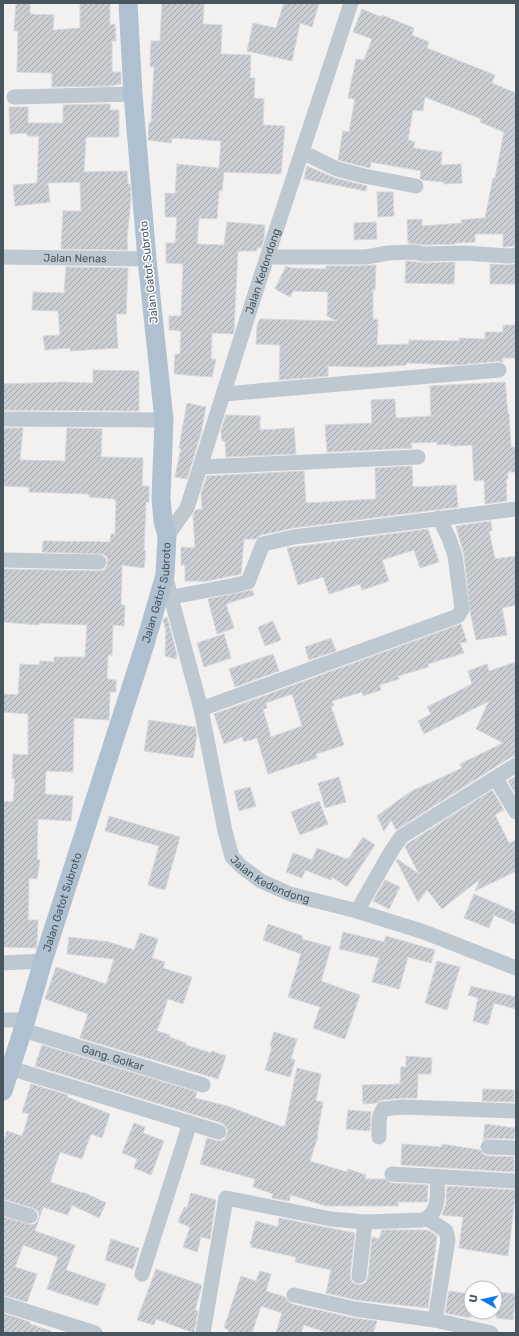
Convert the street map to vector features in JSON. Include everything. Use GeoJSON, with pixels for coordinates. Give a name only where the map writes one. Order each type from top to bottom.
{"type":"FeatureCollection","features":[{"type":"Feature","properties":{"kind":"main road","name":"Jalan Gatot Subroto"},"geometry":{"type":"LineString","coordinates":[[3,1091],[25,1025],[43,961],[145,644],[165,575],[167,536],[163,521],[161,498],[164,420],[147,259],[133,94],[128,3]]}},
{"type":"Feature","properties":{"kind":"street","name":"Jalan Kedondong"},"geometry":{"type":"LineString","coordinates":[[167,536],[187,508],[351,3]]}},
{"type":"Feature","properties":{"kind":"street"},"geometry":{"type":"LineString","coordinates":[[14,97],[133,94]]}},
{"type":"Feature","properties":{"kind":"street"},"geometry":{"type":"LineString","coordinates":[[302,152],[337,169],[416,186]]}},
{"type":"Feature","properties":{"kind":"street"},"geometry":{"type":"LineString","coordinates":[[268,257],[366,257],[388,253],[413,252],[425,254],[466,253],[508,256],[516,255]]}},
{"type":"Feature","properties":{"kind":"street","name":"Jalan Nenas"},"geometry":{"type":"LineString","coordinates":[[3,257],[147,259]]}},
{"type":"Feature","properties":{"kind":"street"},"geometry":{"type":"LineString","coordinates":[[224,394],[499,370]]}},
{"type":"Feature","properties":{"kind":"street"},"geometry":{"type":"LineString","coordinates":[[3,419],[164,420]]}},
{"type":"Feature","properties":{"kind":"street"},"geometry":{"type":"LineString","coordinates":[[200,467],[418,457]]}},
{"type":"Feature","properties":{"kind":"street"},"geometry":{"type":"LineString","coordinates":[[172,597],[248,582],[262,544],[294,537],[516,509]]}},
{"type":"Feature","properties":{"kind":"street"},"geometry":{"type":"LineString","coordinates":[[201,709],[458,616],[462,609],[455,556],[449,538],[439,518]]}},
{"type":"Feature","properties":{"kind":"street"},"geometry":{"type":"LineString","coordinates":[[3,560],[99,562]]}},
{"type":"Feature","properties":{"kind":"street","name":"Jalan Kedondong"},"geometry":{"type":"LineString","coordinates":[[165,575],[201,709],[225,831],[232,857],[242,867],[261,881],[290,894],[357,911],[424,932],[516,968]]}},
{"type":"Feature","properties":{"kind":"street"},"geometry":{"type":"LineString","coordinates":[[357,911],[401,837],[516,766]]}},
{"type":"Feature","properties":{"kind":"street"},"geometry":{"type":"LineString","coordinates":[[496,779],[516,812]]}},
{"type":"Feature","properties":{"kind":"street"},"geometry":{"type":"LineString","coordinates":[[3,963],[43,961]]}},
{"type":"Feature","properties":{"kind":"street","name":"Gang. Golkar"},"geometry":{"type":"LineString","coordinates":[[3,1020],[25,1025],[202,1085]]}},
{"type":"Feature","properties":{"kind":"street"},"geometry":{"type":"LineString","coordinates":[[10,1068],[219,1132]]}},
{"type":"Feature","properties":{"kind":"street"},"geometry":{"type":"LineString","coordinates":[[379,1137],[380,1115],[383,1109],[387,1108],[403,1107],[516,1111]]}},
{"type":"Feature","properties":{"kind":"street"},"geometry":{"type":"LineString","coordinates":[[142,1274],[190,1123]]}},
{"type":"Feature","properties":{"kind":"street"},"geometry":{"type":"LineString","coordinates":[[488,1147],[516,1148]]}},
{"type":"Feature","properties":{"kind":"street"},"geometry":{"type":"LineString","coordinates":[[392,1174],[516,1181]]}},
{"type":"Feature","properties":{"kind":"street"},"geometry":{"type":"LineString","coordinates":[[203,1333],[226,1198],[331,1219],[365,1222],[422,1220],[428,1219],[432,1214],[438,1195],[437,1176]]}},
{"type":"Feature","properties":{"kind":"street"},"geometry":{"type":"LineString","coordinates":[[3,1208],[30,1216]]}},
{"type":"Feature","properties":{"kind":"street"},"geometry":{"type":"LineString","coordinates":[[428,1219],[446,1231],[448,1240],[435,1320]]}},
{"type":"Feature","properties":{"kind":"street"},"geometry":{"type":"LineString","coordinates":[[359,1276],[365,1222]]}},
{"type":"Feature","properties":{"kind":"street"},"geometry":{"type":"LineString","coordinates":[[294,1295],[355,1310],[435,1320],[491,1333]]}},
{"type":"Feature","properties":{"kind":"street"},"geometry":{"type":"LineString","coordinates":[[3,1304],[95,1333]]}},
{"type":"Feature","properties":{"kind":"building"},"geometry":{"type":"Polygon","coordinates":[[[16,3],[30,3],[30,14],[54,15],[53,30],[80,28],[80,3],[110,3],[110,25],[115,24],[116,41],[112,41],[112,72],[121,72],[121,84],[110,86],[52,87],[52,73],[17,72],[18,31],[14,31],[16,3]]]}},
{"type":"Feature","properties":{"kind":"building"},"geometry":{"type":"Polygon","coordinates":[[[162,3],[204,3],[203,24],[222,25],[221,54],[251,55],[250,78],[255,78],[254,98],[264,99],[263,125],[285,126],[281,174],[224,172],[222,191],[219,191],[217,219],[199,218],[197,244],[224,245],[227,222],[265,225],[264,239],[261,248],[257,247],[257,251],[238,251],[234,330],[233,334],[212,333],[211,359],[216,359],[212,377],[174,374],[175,354],[180,354],[181,331],[169,330],[169,316],[181,316],[183,264],[166,263],[166,243],[175,243],[177,217],[165,217],[165,193],[175,194],[177,164],[219,168],[221,141],[172,138],[171,143],[148,140],[149,122],[151,123],[154,67],[150,67],[151,41],[160,41],[162,3]]]}},
{"type":"Feature","properties":{"kind":"building"},"geometry":{"type":"Polygon","coordinates":[[[284,3],[319,3],[312,27],[300,23],[292,61],[247,51],[253,23],[276,28],[284,3]]]}},
{"type":"Feature","properties":{"kind":"building"},"geometry":{"type":"Polygon","coordinates":[[[362,9],[381,17],[382,15],[414,28],[412,35],[429,42],[427,48],[495,75],[492,83],[516,93],[516,246],[503,247],[503,234],[475,234],[475,242],[455,244],[426,245],[408,243],[407,220],[422,219],[422,226],[462,223],[461,220],[485,218],[504,132],[480,122],[481,119],[425,97],[423,111],[413,110],[408,140],[415,142],[413,148],[442,152],[441,165],[461,164],[462,183],[444,184],[444,182],[422,180],[420,178],[421,171],[371,162],[370,168],[338,160],[343,131],[349,132],[355,99],[348,98],[356,59],[364,60],[372,39],[353,32],[362,9]]]}},
{"type":"Feature","properties":{"kind":"building"},"geometry":{"type":"Polygon","coordinates":[[[110,104],[110,110],[119,110],[119,137],[86,137],[84,172],[127,171],[131,198],[127,239],[128,250],[61,249],[63,211],[81,211],[80,182],[48,183],[50,202],[15,206],[13,185],[37,183],[39,136],[27,136],[27,133],[10,134],[9,107],[28,107],[28,123],[63,123],[63,105],[110,104]]]}},
{"type":"Feature","properties":{"kind":"building"},"geometry":{"type":"Polygon","coordinates":[[[307,166],[335,178],[367,186],[366,191],[304,179],[307,166]]]}},
{"type":"Feature","properties":{"kind":"building"},"geometry":{"type":"Polygon","coordinates":[[[377,192],[393,192],[394,216],[378,217],[377,192]]]}},
{"type":"Feature","properties":{"kind":"building"},"geometry":{"type":"Polygon","coordinates":[[[376,222],[377,239],[354,240],[354,223],[376,222]]]}},
{"type":"Feature","properties":{"kind":"building"},"geometry":{"type":"Polygon","coordinates":[[[406,261],[425,263],[455,262],[454,284],[405,283],[406,261]]]}},
{"type":"Feature","properties":{"kind":"building"},"geometry":{"type":"Polygon","coordinates":[[[490,264],[516,264],[516,284],[490,284],[490,264]]]}},
{"type":"Feature","properties":{"kind":"building"},"geometry":{"type":"Polygon","coordinates":[[[376,265],[375,290],[373,290],[373,319],[378,320],[377,345],[409,344],[409,340],[459,341],[459,338],[485,339],[485,332],[503,332],[503,325],[516,325],[516,358],[502,358],[503,362],[498,361],[458,365],[406,363],[406,365],[371,367],[328,366],[328,376],[279,380],[280,345],[256,344],[257,326],[260,319],[337,321],[327,316],[328,292],[293,291],[290,297],[275,289],[286,266],[291,268],[326,269],[326,266],[376,265]]]}},
{"type":"Feature","properties":{"kind":"building"},"geometry":{"type":"Polygon","coordinates":[[[66,267],[128,268],[126,314],[116,314],[118,348],[70,351],[70,348],[45,350],[43,336],[60,335],[58,311],[32,310],[33,292],[64,293],[66,267]]]}},
{"type":"Feature","properties":{"kind":"building"},"geometry":{"type":"Polygon","coordinates":[[[93,370],[139,371],[139,411],[3,410],[3,384],[63,382],[93,383],[93,370]]]}},
{"type":"Feature","properties":{"kind":"building"},"geometry":{"type":"Polygon","coordinates":[[[505,382],[511,447],[516,447],[516,472],[508,472],[508,479],[506,479],[507,501],[485,504],[484,480],[474,481],[472,445],[437,445],[437,442],[411,443],[412,448],[327,452],[325,425],[372,423],[371,400],[395,399],[396,418],[431,416],[430,386],[505,382]]]}},
{"type":"Feature","properties":{"kind":"building"},"geometry":{"type":"Polygon","coordinates":[[[187,403],[206,407],[201,433],[187,479],[175,477],[181,448],[179,448],[187,403]]]}},
{"type":"Feature","properties":{"kind":"building"},"geometry":{"type":"Polygon","coordinates":[[[226,415],[260,416],[260,430],[294,428],[296,454],[226,457],[225,441],[222,441],[221,430],[226,415]]]}},
{"type":"Feature","properties":{"kind":"building"},"geometry":{"type":"Polygon","coordinates":[[[3,428],[23,428],[20,460],[65,461],[67,428],[102,429],[101,457],[143,458],[142,486],[149,486],[149,502],[146,502],[144,551],[146,551],[144,568],[122,565],[121,605],[125,605],[124,626],[113,625],[112,655],[108,655],[107,679],[116,680],[116,692],[110,692],[109,720],[74,718],[73,772],[46,771],[45,794],[73,796],[71,821],[38,819],[37,859],[40,860],[37,879],[29,878],[28,920],[38,920],[36,948],[3,947],[3,801],[13,802],[15,779],[12,778],[13,754],[28,755],[28,714],[3,712],[3,694],[18,695],[20,664],[39,665],[40,661],[54,662],[54,657],[85,657],[87,625],[39,623],[39,625],[3,622],[3,569],[104,570],[108,562],[107,557],[103,554],[42,552],[43,541],[110,542],[111,534],[115,534],[116,501],[115,499],[89,497],[89,494],[29,492],[29,487],[3,486],[3,428]]]}},
{"type":"Feature","properties":{"kind":"building"},"geometry":{"type":"Polygon","coordinates":[[[412,466],[413,487],[456,485],[458,507],[293,528],[261,535],[256,539],[244,539],[241,574],[202,582],[185,581],[185,565],[181,565],[181,547],[195,548],[193,515],[196,510],[202,509],[201,493],[207,476],[304,471],[306,503],[376,499],[375,468],[412,466]]]}},
{"type":"Feature","properties":{"kind":"building"},"geometry":{"type":"Polygon","coordinates":[[[491,521],[492,531],[489,531],[495,559],[516,556],[516,605],[502,608],[507,635],[476,640],[470,611],[464,555],[456,526],[491,521]]]}},
{"type":"Feature","properties":{"kind":"building"},"geometry":{"type":"Polygon","coordinates":[[[428,529],[439,562],[420,568],[414,550],[382,560],[389,581],[362,590],[360,584],[329,594],[323,577],[298,585],[287,548],[428,529]]]}},
{"type":"Feature","properties":{"kind":"building"},"geometry":{"type":"Polygon","coordinates":[[[252,590],[254,595],[226,604],[234,628],[217,634],[208,599],[252,590]]]}},
{"type":"Feature","properties":{"kind":"building"},"geometry":{"type":"Polygon","coordinates":[[[167,617],[177,655],[176,659],[165,656],[166,630],[163,620],[167,617]]]}},
{"type":"Feature","properties":{"kind":"building"},"geometry":{"type":"Polygon","coordinates":[[[273,621],[281,640],[265,646],[258,627],[273,621]]]}},
{"type":"Feature","properties":{"kind":"building"},"geometry":{"type":"Polygon","coordinates":[[[461,624],[467,642],[460,643],[464,653],[428,664],[428,667],[398,676],[399,679],[380,685],[381,690],[363,696],[362,692],[332,701],[334,706],[331,706],[344,745],[316,754],[317,758],[268,774],[257,738],[244,742],[242,737],[224,744],[214,714],[461,624]],[[292,694],[266,703],[267,708],[263,709],[271,737],[302,726],[292,694]]]}},
{"type":"Feature","properties":{"kind":"building"},"geometry":{"type":"Polygon","coordinates":[[[224,634],[231,658],[204,667],[197,643],[224,634]]]}},
{"type":"Feature","properties":{"kind":"building"},"geometry":{"type":"Polygon","coordinates":[[[331,638],[336,651],[309,660],[305,647],[331,638]]]}},
{"type":"Feature","properties":{"kind":"building"},"geometry":{"type":"Polygon","coordinates":[[[273,654],[279,671],[235,687],[229,669],[273,654]]]}},
{"type":"Feature","properties":{"kind":"building"},"geometry":{"type":"Polygon","coordinates":[[[516,662],[516,756],[511,757],[396,830],[391,820],[384,831],[377,816],[410,792],[462,768],[460,764],[503,743],[476,729],[489,701],[424,734],[418,721],[431,714],[427,707],[472,684],[468,671],[487,664],[489,671],[516,662]]]}},
{"type":"Feature","properties":{"kind":"building"},"geometry":{"type":"Polygon","coordinates":[[[149,720],[195,727],[197,735],[193,758],[144,751],[149,720]]]}},
{"type":"Feature","properties":{"kind":"building"},"geometry":{"type":"Polygon","coordinates":[[[516,776],[516,795],[508,781],[516,776]]]}},
{"type":"Feature","properties":{"kind":"building"},"geometry":{"type":"Polygon","coordinates":[[[339,777],[346,802],[325,808],[318,783],[339,777]]]}},
{"type":"Feature","properties":{"kind":"building"},"geometry":{"type":"Polygon","coordinates":[[[250,787],[256,806],[239,811],[234,791],[250,787]]]}},
{"type":"Feature","properties":{"kind":"building"},"geometry":{"type":"Polygon","coordinates":[[[492,790],[504,810],[495,815],[509,843],[516,840],[516,871],[475,891],[480,879],[442,909],[427,890],[418,902],[396,860],[397,859],[419,874],[405,847],[407,844],[492,790]]]}},
{"type":"Feature","properties":{"kind":"building"},"geometry":{"type":"Polygon","coordinates":[[[319,801],[328,824],[300,835],[291,812],[319,801]]]}},
{"type":"Feature","properties":{"kind":"building"},"geometry":{"type":"Polygon","coordinates":[[[109,816],[180,837],[165,890],[148,885],[159,846],[105,831],[109,816]]]}},
{"type":"Feature","properties":{"kind":"building"},"geometry":{"type":"Polygon","coordinates":[[[363,837],[375,845],[347,887],[332,877],[331,880],[305,870],[302,878],[286,872],[293,853],[312,860],[317,848],[347,859],[363,837]]]}},
{"type":"Feature","properties":{"kind":"building"},"geometry":{"type":"Polygon","coordinates":[[[385,880],[400,887],[389,909],[373,901],[385,880]]]}},
{"type":"Feature","properties":{"kind":"building"},"geometry":{"type":"Polygon","coordinates":[[[474,894],[516,912],[516,925],[494,915],[489,928],[464,918],[474,894]]]}},
{"type":"Feature","properties":{"kind":"building"},"geometry":{"type":"Polygon","coordinates":[[[268,924],[303,936],[302,939],[331,947],[321,981],[360,995],[345,1039],[313,1028],[320,1007],[288,997],[301,954],[263,940],[268,924]]]}},
{"type":"Feature","properties":{"kind":"building"},"geometry":{"type":"Polygon","coordinates":[[[343,932],[384,942],[386,936],[435,950],[431,963],[408,957],[399,989],[372,982],[379,958],[339,949],[343,932]]]}},
{"type":"Feature","properties":{"kind":"building"},"geometry":{"type":"Polygon","coordinates":[[[140,933],[158,939],[152,958],[165,962],[163,968],[192,977],[183,1004],[168,999],[157,1031],[170,1035],[169,1037],[186,1043],[186,1045],[226,1056],[218,1079],[80,1038],[88,1014],[45,999],[56,967],[106,984],[114,959],[67,954],[69,937],[109,942],[134,950],[140,933]]]}},
{"type":"Feature","properties":{"kind":"building"},"geometry":{"type":"Polygon","coordinates":[[[437,961],[460,967],[447,1010],[425,1003],[437,961]]]}},
{"type":"Feature","properties":{"kind":"building"},"geometry":{"type":"Polygon","coordinates":[[[471,986],[516,997],[516,1009],[494,1003],[488,1025],[473,1021],[478,998],[468,995],[471,986]]]}},
{"type":"Feature","properties":{"kind":"building"},"geometry":{"type":"Polygon","coordinates":[[[274,1032],[297,1039],[291,1059],[295,1060],[290,1077],[265,1070],[272,1047],[270,1046],[274,1032]]]}},
{"type":"Feature","properties":{"kind":"building"},"geometry":{"type":"Polygon","coordinates":[[[42,1045],[197,1092],[195,1098],[227,1106],[283,1127],[284,1125],[285,1126],[297,1068],[321,1074],[316,1101],[323,1102],[318,1136],[310,1161],[347,1172],[348,1169],[366,1175],[365,1179],[385,1179],[391,1183],[428,1185],[427,1202],[398,1202],[398,1206],[326,1206],[291,1195],[289,1201],[272,1198],[273,1194],[253,1187],[255,1179],[200,1164],[207,1138],[217,1141],[225,1139],[228,1130],[222,1123],[35,1066],[42,1045]]]}},
{"type":"Feature","properties":{"kind":"building"},"geometry":{"type":"Polygon","coordinates":[[[406,1056],[432,1058],[431,1074],[418,1074],[417,1098],[382,1100],[376,1103],[363,1104],[362,1085],[400,1084],[401,1067],[406,1067],[406,1056]]]}},
{"type":"Feature","properties":{"kind":"building"},"geometry":{"type":"Polygon","coordinates":[[[31,1084],[68,1095],[67,1097],[110,1114],[102,1138],[91,1134],[82,1159],[60,1152],[50,1182],[83,1192],[106,1203],[99,1218],[72,1205],[68,1215],[43,1207],[35,1231],[75,1245],[66,1270],[106,1284],[98,1306],[47,1289],[58,1257],[23,1245],[15,1267],[37,1274],[27,1302],[3,1295],[3,1217],[32,1225],[36,1223],[39,1218],[37,1210],[3,1199],[3,1142],[7,1131],[22,1136],[29,1114],[22,1112],[31,1084]]]}},
{"type":"Feature","properties":{"kind":"building"},"geometry":{"type":"Polygon","coordinates":[[[483,1089],[514,1090],[514,1102],[482,1101],[483,1089]]]}},
{"type":"Feature","properties":{"kind":"building"},"geometry":{"type":"Polygon","coordinates":[[[348,1110],[371,1112],[370,1131],[346,1129],[348,1110]]]}},
{"type":"Feature","properties":{"kind":"building"},"geometry":{"type":"Polygon","coordinates":[[[134,1123],[145,1127],[143,1133],[164,1141],[151,1175],[134,1168],[137,1159],[122,1153],[134,1123]]]}},
{"type":"Feature","properties":{"kind":"building"},"geometry":{"type":"Polygon","coordinates":[[[485,1124],[515,1128],[514,1139],[488,1138],[483,1140],[485,1124]]]}},
{"type":"Feature","properties":{"kind":"building"},"geometry":{"type":"Polygon","coordinates":[[[402,1144],[442,1147],[442,1144],[480,1150],[487,1156],[514,1157],[514,1172],[401,1165],[402,1144]]]}},
{"type":"Feature","properties":{"kind":"building"},"geometry":{"type":"Polygon","coordinates":[[[447,1186],[516,1190],[508,1256],[459,1248],[463,1217],[442,1215],[446,1203],[447,1186]]]}},
{"type":"Feature","properties":{"kind":"building"},"geometry":{"type":"Polygon","coordinates":[[[191,1193],[216,1200],[210,1239],[201,1237],[197,1252],[183,1247],[190,1227],[178,1222],[184,1207],[187,1208],[191,1193]]]}},
{"type":"Feature","properties":{"kind":"building"},"geometry":{"type":"Polygon","coordinates":[[[279,1218],[355,1233],[350,1275],[353,1283],[358,1285],[366,1282],[368,1277],[372,1237],[379,1239],[382,1230],[428,1230],[437,1236],[428,1308],[357,1300],[326,1293],[331,1270],[295,1262],[296,1257],[251,1247],[252,1245],[250,1244],[256,1221],[278,1227],[279,1218]]]}},
{"type":"Feature","properties":{"kind":"building"},"geometry":{"type":"Polygon","coordinates":[[[111,1239],[139,1248],[133,1269],[105,1260],[111,1239]]]}},
{"type":"Feature","properties":{"kind":"building"},"geometry":{"type":"Polygon","coordinates":[[[156,1269],[202,1285],[195,1310],[198,1311],[194,1333],[156,1319],[154,1325],[137,1320],[156,1269]]]}},
{"type":"Feature","properties":{"kind":"building"},"geometry":{"type":"Polygon","coordinates":[[[260,1271],[271,1274],[266,1291],[285,1297],[292,1304],[353,1318],[377,1321],[373,1333],[328,1333],[304,1325],[301,1333],[276,1333],[282,1313],[261,1306],[252,1333],[228,1333],[229,1330],[224,1328],[241,1276],[256,1281],[260,1271]]]}},
{"type":"Feature","properties":{"kind":"building"},"geometry":{"type":"Polygon","coordinates":[[[449,1291],[463,1293],[463,1316],[445,1313],[449,1291]]]}},
{"type":"Feature","properties":{"kind":"building"},"geometry":{"type":"Polygon","coordinates":[[[503,1292],[516,1294],[513,1320],[503,1319],[503,1292]]]}},
{"type":"Feature","properties":{"kind":"building"},"geometry":{"type":"Polygon","coordinates":[[[3,1313],[30,1322],[30,1324],[51,1331],[51,1333],[3,1333],[3,1313]]]}}]}
